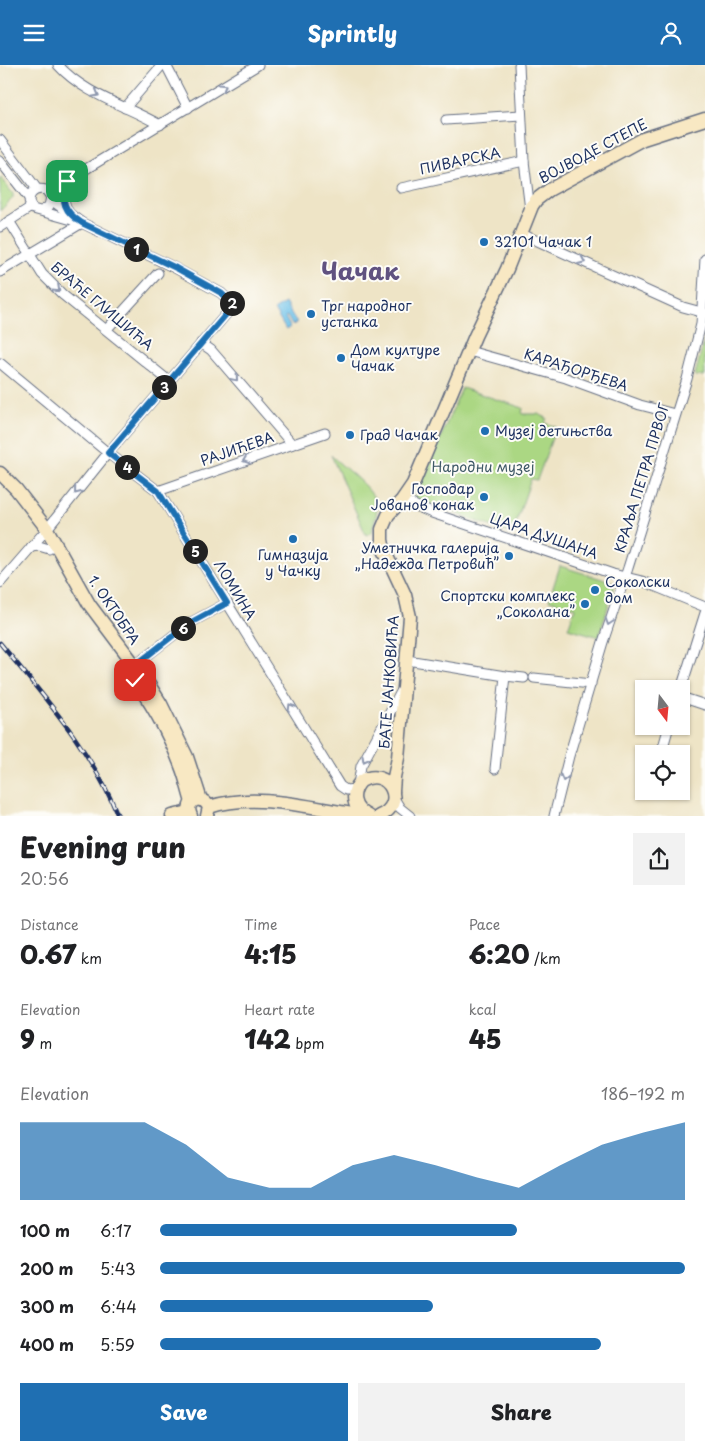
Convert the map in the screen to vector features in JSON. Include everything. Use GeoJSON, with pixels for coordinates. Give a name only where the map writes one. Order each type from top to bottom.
{"type":"FeatureCollection","features":[{"type":"Feature","properties":{"kind":"main road","name":"ВОЈВОДЕ СТЕПЕ"},"geometry":{"type":"LineString","coordinates":[[530,210],[536,200],[549,190],[643,139],[705,119]]}},
{"type":"Feature","properties":{"kind":"main road","name":"БАТЕ ЈАНКОВИЋА"},"geometry":{"type":"LineString","coordinates":[[389,807],[398,758],[410,617],[405,595],[384,550],[382,533],[388,515],[413,484],[469,351],[522,235],[530,210]]}},
{"type":"Feature","properties":{"kind":"main road","name":"1. ОКТОБРА"},"geometry":{"type":"LineString","coordinates":[[0,473],[16,489],[88,604],[131,668],[160,720],[179,760],[198,809]]}},
{"type":"Feature","properties":{"kind":"main road","name":"1. ОКТОБРА"},"geometry":{"type":"LineString","coordinates":[[0,486],[44,532],[49,549],[86,614],[131,668]]}},
{"type":"Feature","properties":{"kind":"main road","name":"БАТЕ ЈАНКОВИЋА"},"geometry":{"type":"LineString","coordinates":[[334,813],[344,808],[365,779],[390,771],[398,758]]}},
{"type":"Feature","properties":{"kind":"main road"},"geometry":{"type":"LineString","coordinates":[[375,777],[386,781],[389,807]]}},
{"type":"Feature","properties":{"kind":"main road"},"geometry":{"type":"LineString","coordinates":[[355,791],[358,809],[367,816]]}},
{"type":"Feature","properties":{"kind":"main road"},"geometry":{"type":"LineString","coordinates":[[172,816],[224,802],[245,801],[276,802],[334,813],[367,816]]}},
{"type":"Feature","properties":{"kind":"street"},"geometry":{"type":"LineString","coordinates":[[58,65],[70,78],[83,87],[160,125]]}},
{"type":"Feature","properties":{"kind":"street"},"geometry":{"type":"LineString","coordinates":[[125,108],[162,65]]}},
{"type":"Feature","properties":{"kind":"street"},"geometry":{"type":"LineString","coordinates":[[166,65],[188,108]]}},
{"type":"Feature","properties":{"kind":"street"},"geometry":{"type":"LineString","coordinates":[[42,211],[47,209],[49,196],[67,181],[258,65]]}},
{"type":"Feature","properties":{"kind":"street"},"geometry":{"type":"LineString","coordinates":[[518,65],[524,161],[530,210]]}},
{"type":"Feature","properties":{"kind":"street"},"geometry":{"type":"LineString","coordinates":[[446,120],[521,115]]}},
{"type":"Feature","properties":{"kind":"street"},"geometry":{"type":"LineString","coordinates":[[0,140],[37,189]]}},
{"type":"Feature","properties":{"kind":"street"},"geometry":{"type":"LineString","coordinates":[[0,161],[36,211],[42,211],[82,223]]}},
{"type":"Feature","properties":{"kind":"street","name":"ПИВАРСКА"},"geometry":{"type":"LineString","coordinates":[[401,188],[524,161]]}},
{"type":"Feature","properties":{"kind":"street"},"geometry":{"type":"LineString","coordinates":[[67,181],[64,189],[64,202],[70,216]]}},
{"type":"Feature","properties":{"kind":"street"},"geometry":{"type":"LineString","coordinates":[[20,214],[23,199],[21,188]]}},
{"type":"Feature","properties":{"kind":"street"},"geometry":{"type":"LineString","coordinates":[[0,227],[20,214],[30,203],[32,193],[37,189],[43,189],[70,216],[176,268],[221,293],[234,305],[0,583]]}},
{"type":"Feature","properties":{"kind":"street","name":"БРАЋЕ ГЛИШИЋА"},"geometry":{"type":"LineString","coordinates":[[9,221],[40,272],[48,281],[169,381]]}},
{"type":"Feature","properties":{"kind":"street"},"geometry":{"type":"LineString","coordinates":[[0,272],[82,223]]}},
{"type":"Feature","properties":{"kind":"street"},"geometry":{"type":"LineString","coordinates":[[522,235],[683,307],[704,313]]}},
{"type":"Feature","properties":{"kind":"street","name":"КРАЉА ПЕТРА ПРВОГ"},"geometry":{"type":"LineString","coordinates":[[554,816],[591,684],[687,379],[704,313],[705,259]]}},
{"type":"Feature","properties":{"kind":"street"},"geometry":{"type":"LineString","coordinates":[[108,329],[158,273]]}},
{"type":"Feature","properties":{"kind":"street"},"geometry":{"type":"LineString","coordinates":[[201,343],[211,351],[292,444]]}},
{"type":"Feature","properties":{"kind":"street","name":"КАРАЂОРЂЕВА"},"geometry":{"type":"LineString","coordinates":[[469,351],[566,378],[640,405],[675,414]]}},
{"type":"Feature","properties":{"kind":"street","name":"ЛОМИНА"},"geometry":{"type":"LineString","coordinates":[[0,363],[108,453],[158,491],[340,786],[346,791],[355,791]]}},
{"type":"Feature","properties":{"kind":"street","name":"РАЈИЋЕВА"},"geometry":{"type":"LineString","coordinates":[[158,491],[324,433]]}},
{"type":"Feature","properties":{"kind":"street","name":"ЦАРА ДУШАНА"},"geometry":{"type":"LineString","coordinates":[[402,500],[432,513],[604,571],[642,581],[705,607]]}},
{"type":"Feature","properties":{"kind":"street"},"geometry":{"type":"LineString","coordinates":[[31,547],[49,549]]}},
{"type":"Feature","properties":{"kind":"street"},"geometry":{"type":"LineString","coordinates":[[131,668],[188,624],[227,603]]}},
{"type":"Feature","properties":{"kind":"street"},"geometry":{"type":"LineString","coordinates":[[684,680],[705,613]]}},
{"type":"Feature","properties":{"kind":"street"},"geometry":{"type":"LineString","coordinates":[[407,660],[505,676],[591,684]]}},
{"type":"Feature","properties":{"kind":"street"},"geometry":{"type":"LineString","coordinates":[[495,769],[505,676]]}},
{"type":"Feature","properties":{"kind":"street"},"geometry":{"type":"LineString","coordinates":[[355,791],[360,766],[405,685]]}},
{"type":"Feature","properties":{"kind":"street"},"geometry":{"type":"LineString","coordinates":[[690,700],[705,705]]}},
{"type":"Feature","properties":{"kind":"street"},"geometry":{"type":"LineString","coordinates":[[389,807],[401,816]]}},
{"type":"Feature","properties":{"kind":"street"},"geometry":{"type":"LineString","coordinates":[[389,807],[400,807],[410,816]]}},
{"type":"Feature","properties":{"kind":"green space"},"geometry":{"type":"Polygon","coordinates":[[[0,177],[13,194],[13,198],[0,211],[0,177]]]}},
{"type":"Feature","properties":{"kind":"green space"},"geometry":{"type":"Polygon","coordinates":[[[705,338],[705,376],[695,376],[696,371],[705,338]]]}},
{"type":"Feature","properties":{"kind":"green space","name":"Народни музеј"},"geometry":{"type":"Polygon","coordinates":[[[462,388],[523,408],[522,414],[538,414],[547,418],[545,423],[556,427],[537,480],[531,479],[512,534],[414,498],[462,388]]]}},
{"type":"Feature","properties":{"kind":"green space"},"geometry":{"type":"Polygon","coordinates":[[[331,455],[366,487],[376,501],[377,511],[372,532],[366,535],[331,455]]]}},
{"type":"Feature","properties":{"kind":"green space","name":"Спортски комплекс „Соколана”"},"geometry":{"type":"Polygon","coordinates":[[[560,566],[615,583],[599,637],[568,628],[575,608],[549,600],[560,566]]]}},
{"type":"Feature","properties":{"kind":"water"},"geometry":{"type":"Polygon","coordinates":[[[285,303],[297,323],[292,325],[287,316],[285,317],[290,327],[286,330],[274,310],[285,303]]]}},
{"type":"Feature","properties":{"kind":"railway"},"geometry":{"type":"LineString","coordinates":[[0,643],[50,704],[81,746],[95,769],[118,816]]}},
{"type":"Feature","properties":{"kind":"place","name":"32101 Чачак 1"},"geometry":{"type":"Point","coordinates":[484,242]}},
{"type":"Feature","properties":{"kind":"place","name":"Трг народног устанка"},"geometry":{"type":"Point","coordinates":[311,314]}},
{"type":"Feature","properties":{"kind":"place","name":"Дом културе Чачак"},"geometry":{"type":"Point","coordinates":[341,358]}},
{"type":"Feature","properties":{"kind":"place","name":"Музеј детињства"},"geometry":{"type":"Point","coordinates":[485,431]}},
{"type":"Feature","properties":{"kind":"place","name":"Град Чачак"},"geometry":{"type":"Point","coordinates":[350,435]}},
{"type":"Feature","properties":{"kind":"place","name":"Господар Јованов конак"},"geometry":{"type":"Point","coordinates":[484,497]}},
{"type":"Feature","properties":{"kind":"place","name":"Гимназија у Чачку"},"geometry":{"type":"Point","coordinates":[293,539]}},
{"type":"Feature","properties":{"kind":"place","name":"Уметничка галерија „Надежда Петровић”"},"geometry":{"type":"Point","coordinates":[509,556]}},
{"type":"Feature","properties":{"kind":"place","name":"Соколски дом"},"geometry":{"type":"Point","coordinates":[595,590]}},
{"type":"Feature","properties":{"kind":"place","name":"Спортски комплекс „Соколана”"},"geometry":{"type":"Point","coordinates":[585,604]}},
{"type":"Feature","properties":{"kind":"district","name":"Чачак"},"geometry":{"type":"Point","coordinates":[360,272]}},
{"type":"Feature","properties":{"kind":"route"},"geometry":{"type":"LineString","coordinates":[[67,181],[64,189],[64,202],[70,216],[176,268],[221,293],[234,305],[108,453],[158,491],[227,603],[188,624],[128,671],[135,680]]}}]}
